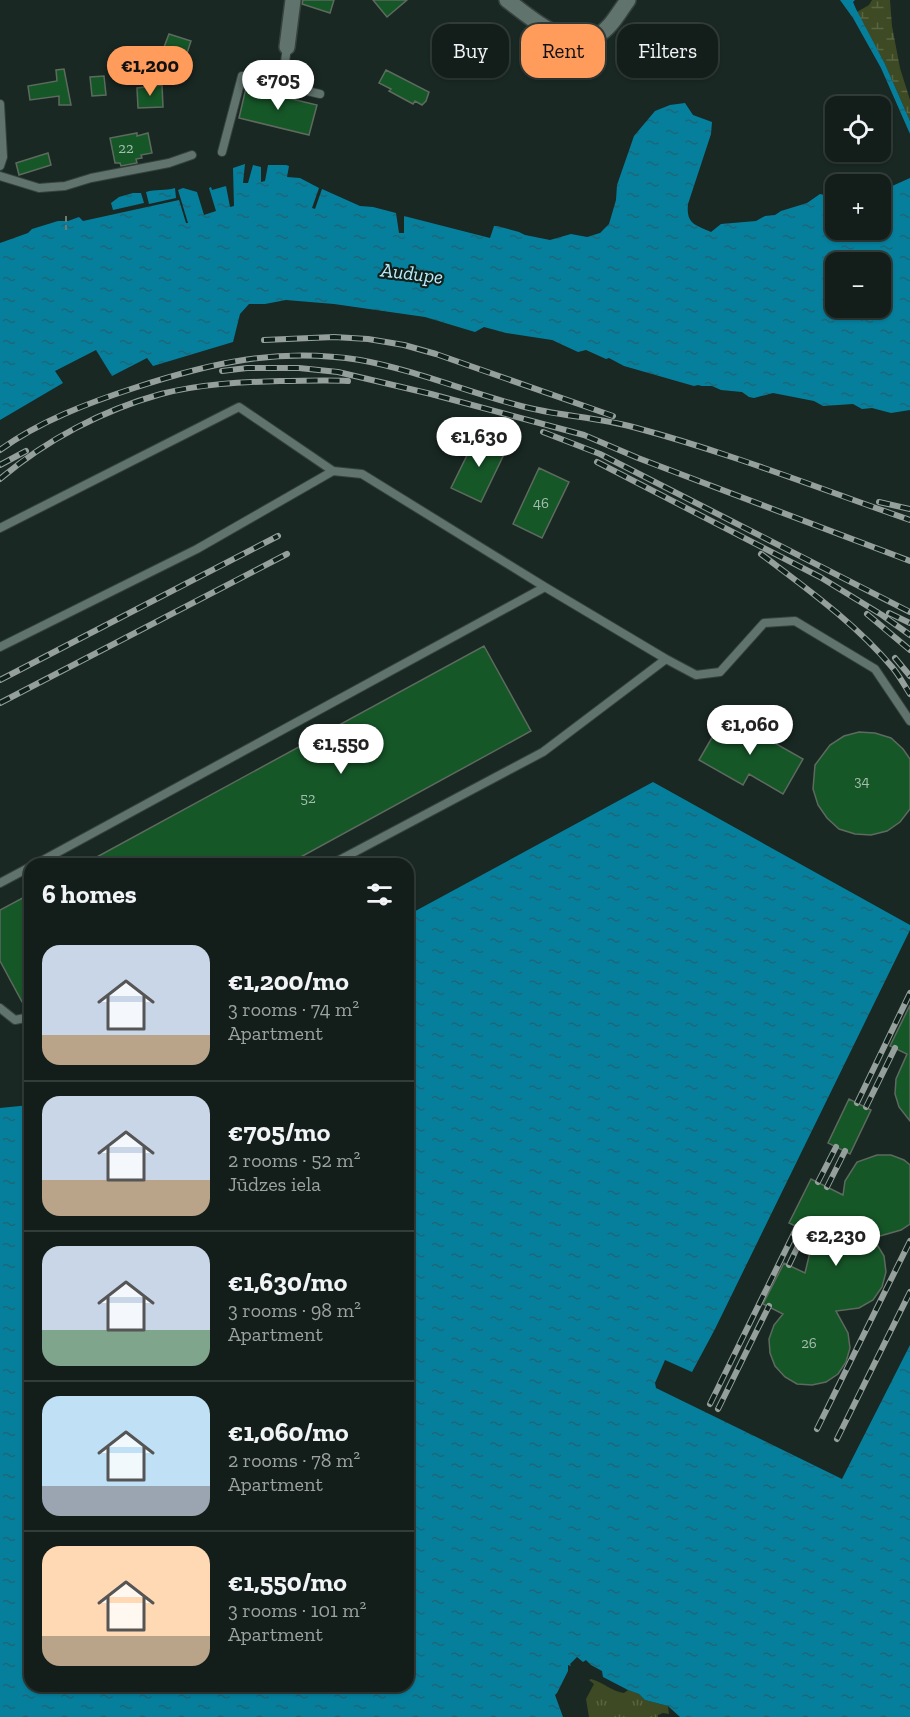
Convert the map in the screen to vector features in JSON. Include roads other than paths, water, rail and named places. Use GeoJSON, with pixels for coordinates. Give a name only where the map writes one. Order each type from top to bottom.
{"type":"FeatureCollection","features":[{"type":"Feature","properties":{"kind":"street"},"geometry":{"type":"LineString","coordinates":[[287,46],[293,0]]}},
{"type":"Feature","properties":{"kind":"street"},"geometry":{"type":"LineString","coordinates":[[507,0],[563,38],[582,39],[597,36],[610,25],[628,0]]}},
{"type":"Feature","properties":{"kind":"lane"},"geometry":{"type":"LineString","coordinates":[[282,84],[287,46]]}},
{"type":"Feature","properties":{"kind":"lane"},"geometry":{"type":"LineString","coordinates":[[222,152],[242,76],[320,94]]}},
{"type":"Feature","properties":{"kind":"lane"},"geometry":{"type":"LineString","coordinates":[[0,104],[3,157],[0,166]]}},
{"type":"Feature","properties":{"kind":"lane"},"geometry":{"type":"LineString","coordinates":[[0,176],[39,188],[65,186],[91,178],[169,163],[192,155]]}},
{"type":"Feature","properties":{"kind":"lane"},"geometry":{"type":"LineString","coordinates":[[0,528],[239,407],[333,471],[362,474],[545,587],[696,675],[720,672],[764,623],[795,621],[875,669],[910,721]]}},
{"type":"Feature","properties":{"kind":"lane"},"geometry":{"type":"LineString","coordinates":[[0,647],[196,549],[333,471]]}},
{"type":"Feature","properties":{"kind":"lane"},"geometry":{"type":"LineString","coordinates":[[47,858],[545,587]]}},
{"type":"Feature","properties":{"kind":"lane"},"geometry":{"type":"LineString","coordinates":[[343,858],[543,752],[666,659]]}},
{"type":"Feature","properties":{"kind":"lane"},"geometry":{"type":"LineString","coordinates":[[0,883],[24,870]]}},
{"type":"Feature","properties":{"kind":"lane"},"geometry":{"type":"LineString","coordinates":[[0,1008],[15,1020],[24,1018]]}},
{"type":"Feature","properties":{"kind":"water"},"geometry":{"type":"Polygon","coordinates":[[[840,0],[855,0],[853,2],[856,9],[885,64],[910,121],[910,134],[881,68],[853,18],[840,0]]]}},
{"type":"Feature","properties":{"kind":"water","name":"Audupe"},"geometry":{"type":"Polygon","coordinates":[[[685,103],[693,115],[712,122],[711,134],[688,204],[690,220],[711,232],[721,224],[756,221],[765,216],[775,215],[807,203],[820,194],[825,195],[825,240],[891,240],[891,187],[910,178],[910,410],[891,413],[872,408],[862,409],[853,404],[823,406],[814,401],[773,393],[754,398],[742,392],[721,390],[712,386],[694,386],[624,366],[586,350],[578,352],[552,340],[484,327],[475,332],[425,317],[334,304],[286,300],[249,304],[240,314],[233,342],[153,366],[147,358],[112,376],[96,350],[55,371],[63,383],[0,420],[0,243],[58,221],[68,221],[79,217],[83,221],[179,200],[186,223],[188,223],[178,190],[183,188],[197,192],[204,215],[216,211],[209,188],[211,187],[212,190],[226,186],[230,207],[234,206],[233,168],[245,164],[243,183],[248,183],[253,165],[261,167],[261,182],[265,181],[268,165],[286,165],[289,166],[287,177],[300,178],[319,188],[312,208],[315,209],[322,189],[360,206],[396,213],[399,233],[404,233],[404,216],[490,238],[494,226],[550,240],[571,234],[587,237],[600,233],[609,224],[616,200],[617,185],[634,136],[655,111],[670,105],[685,103]]]}},
{"type":"Feature","properties":{"kind":"water"},"geometry":{"type":"Polygon","coordinates":[[[175,188],[176,198],[149,204],[146,192],[175,188]]]}},
{"type":"Feature","properties":{"kind":"water"},"geometry":{"type":"Polygon","coordinates":[[[141,193],[144,203],[113,210],[111,203],[119,197],[141,193]]]}},
{"type":"Feature","properties":{"kind":"water"},"geometry":{"type":"Polygon","coordinates":[[[653,782],[910,925],[910,930],[692,1372],[665,1360],[655,1383],[656,1388],[842,1479],[910,1345],[910,1717],[680,1717],[668,1706],[645,1700],[639,1694],[603,1677],[602,1671],[577,1657],[570,1664],[571,1666],[568,1665],[568,1671],[555,1695],[563,1717],[0,1717],[0,1108],[24,1106],[24,1692],[414,1692],[414,912],[653,782]]]}},
{"type":"Feature","properties":{"kind":"railway"},"geometry":{"type":"LineString","coordinates":[[264,340],[334,337],[368,339],[404,345],[613,416]]}},
{"type":"Feature","properties":{"kind":"railway"},"geometry":{"type":"LineString","coordinates":[[0,450],[31,430],[65,414],[99,400],[190,371],[245,360],[301,355],[330,356],[401,369],[535,409],[619,424],[668,437],[738,459],[910,520]]}},
{"type":"Feature","properties":{"kind":"railway"},"geometry":{"type":"LineString","coordinates":[[222,371],[247,368],[299,368],[338,372],[584,435],[638,458],[910,561]]}},
{"type":"Feature","properties":{"kind":"railway"},"geometry":{"type":"LineString","coordinates":[[0,479],[36,452],[76,428],[118,409],[161,394],[235,383],[348,381]]}},
{"type":"Feature","properties":{"kind":"railway"},"geometry":{"type":"LineString","coordinates":[[543,432],[600,454],[910,612]]}},
{"type":"Feature","properties":{"kind":"railway"},"geometry":{"type":"LineString","coordinates":[[0,465],[26,451]]}},
{"type":"Feature","properties":{"kind":"railway"},"geometry":{"type":"LineString","coordinates":[[597,462],[820,577],[910,635]]}},
{"type":"Feature","properties":{"kind":"railway"},"geometry":{"type":"LineString","coordinates":[[879,502],[910,509]]}},
{"type":"Feature","properties":{"kind":"railway"},"geometry":{"type":"LineString","coordinates":[[0,680],[278,536]]}},
{"type":"Feature","properties":{"kind":"railway"},"geometry":{"type":"LineString","coordinates":[[0,703],[287,554]]}},
{"type":"Feature","properties":{"kind":"railway"},"geometry":{"type":"LineString","coordinates":[[761,554],[830,607],[878,651],[895,670],[910,694]]}},
{"type":"Feature","properties":{"kind":"railway"},"geometry":{"type":"LineString","coordinates":[[889,613],[910,623]]}},
{"type":"Feature","properties":{"kind":"railway"},"geometry":{"type":"LineString","coordinates":[[867,614],[910,650]]}},
{"type":"Feature","properties":{"kind":"railway"},"geometry":{"type":"LineString","coordinates":[[895,658],[910,676]]}},
{"type":"Feature","properties":{"kind":"railway"},"geometry":{"type":"LineString","coordinates":[[857,1103],[910,993]]}},
{"type":"Feature","properties":{"kind":"railway"},"geometry":{"type":"LineString","coordinates":[[866,1107],[895,1048]]}},
{"type":"Feature","properties":{"kind":"railway"},"geometry":{"type":"LineString","coordinates":[[818,1182],[836,1147]]}},
{"type":"Feature","properties":{"kind":"railway"},"geometry":{"type":"LineString","coordinates":[[827,1187],[845,1151]]}},
{"type":"Feature","properties":{"kind":"railway"},"geometry":{"type":"LineString","coordinates":[[710,1404],[797,1227]]}},
{"type":"Feature","properties":{"kind":"railway"},"geometry":{"type":"LineString","coordinates":[[789,1265],[805,1231]]}},
{"type":"Feature","properties":{"kind":"railway"},"geometry":{"type":"LineString","coordinates":[[817,1429],[910,1241]]}},
{"type":"Feature","properties":{"kind":"railway"},"geometry":{"type":"LineString","coordinates":[[837,1439],[910,1292]]}},
{"type":"Feature","properties":{"kind":"railway"},"geometry":{"type":"LineString","coordinates":[[718,1409],[769,1306]]}}]}
